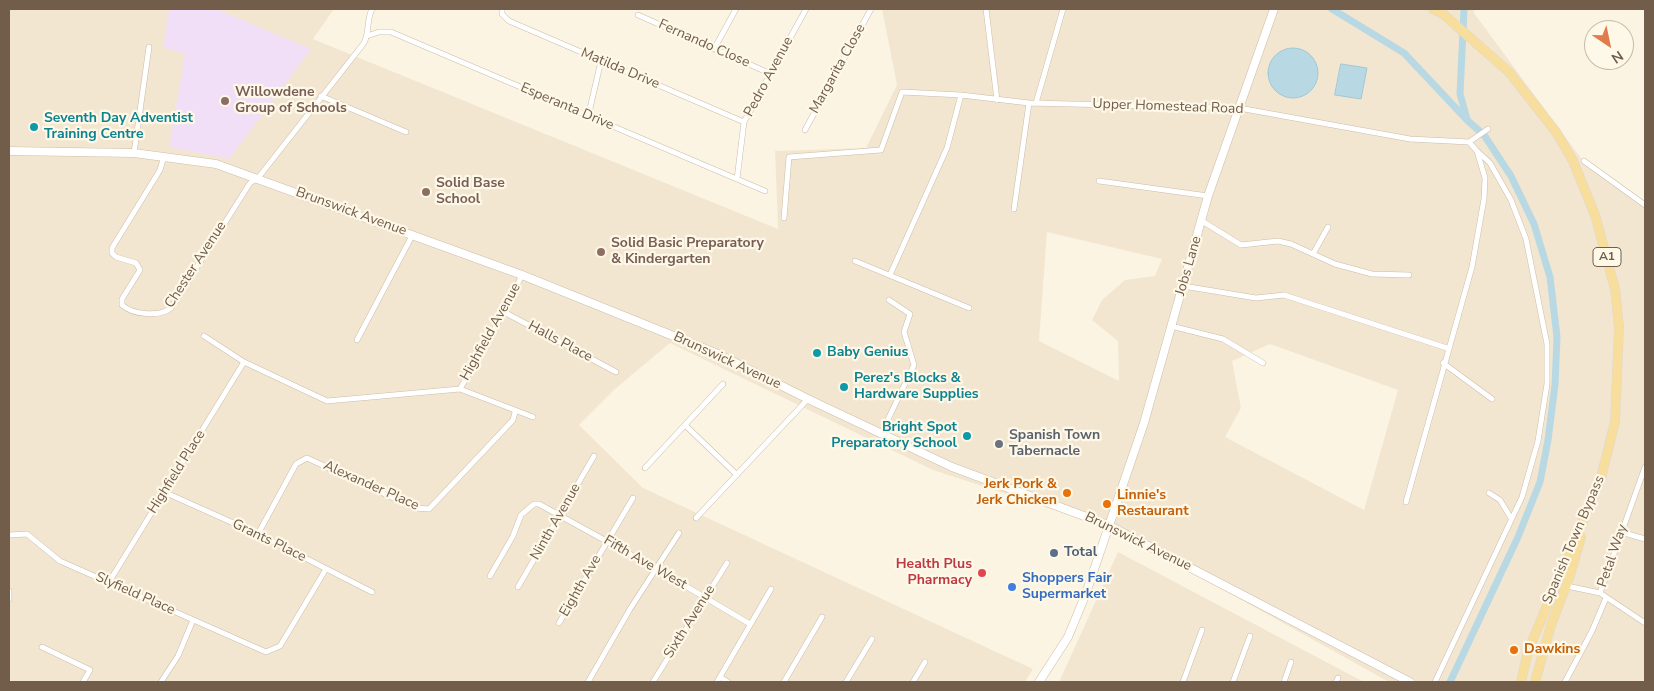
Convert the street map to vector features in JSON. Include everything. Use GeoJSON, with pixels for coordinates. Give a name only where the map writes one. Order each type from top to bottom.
{"type":"FeatureCollection","features":[{"type":"Feature","properties":{"kind":"main road","name":"Jobs Lane"},"geometry":{"type":"LineString","coordinates":[[1039,682],[1068,637],[1085,596],[1144,423],[1208,196],[1274,9]]}},
{"type":"Feature","properties":{"kind":"main road","name":"Spanish Town Bypass"},"geometry":{"type":"LineString","coordinates":[[1433,9],[1443,14],[1509,72],[1556,132],[1574,161],[1595,216],[1615,288],[1619,327],[1615,422],[1601,478],[1528,651],[1521,682]]}},
{"type":"Feature","properties":{"kind":"main road","name":"Brunswick Avenue"},"geometry":{"type":"LineString","coordinates":[[9,151],[134,153],[216,164],[413,234],[718,354],[952,467],[1108,525],[1410,682]]}},
{"type":"Feature","properties":{"kind":"main road","name":"A1"},"geometry":{"type":"LineString","coordinates":[[1535,682],[1551,625],[1567,586],[1587,513]]}},
{"type":"Feature","properties":{"kind":"street"},"geometry":{"type":"LineString","coordinates":[[258,178],[368,36],[367,20],[372,9]]}},
{"type":"Feature","properties":{"kind":"street","name":"Matilda Drive"},"geometry":{"type":"LineString","coordinates":[[502,9],[502,14],[509,21],[744,122]]}},
{"type":"Feature","properties":{"kind":"street"},"geometry":{"type":"LineString","coordinates":[[714,48],[736,9]]}},
{"type":"Feature","properties":{"kind":"street","name":"Pedro Avenue"},"geometry":{"type":"LineString","coordinates":[[736,179],[744,122],[806,9]]}},
{"type":"Feature","properties":{"kind":"street","name":"Margarita Close"},"geometry":{"type":"LineString","coordinates":[[805,130],[871,9]]}},
{"type":"Feature","properties":{"kind":"street"},"geometry":{"type":"LineString","coordinates":[[986,9],[997,100]]}},
{"type":"Feature","properties":{"kind":"street"},"geometry":{"type":"LineString","coordinates":[[1036,103],[1063,9]]}},
{"type":"Feature","properties":{"kind":"street","name":"Fernando Close"},"geometry":{"type":"LineString","coordinates":[[638,15],[770,73]]}},
{"type":"Feature","properties":{"kind":"street","name":"Esperanta Drive"},"geometry":{"type":"LineString","coordinates":[[368,36],[379,32],[391,32],[765,191]]}},
{"type":"Feature","properties":{"kind":"street"},"geometry":{"type":"LineString","coordinates":[[134,153],[149,47]]}},
{"type":"Feature","properties":{"kind":"street"},"geometry":{"type":"LineString","coordinates":[[588,117],[601,62]]}},
{"type":"Feature","properties":{"kind":"street","name":"Upper Homestead Road"},"geometry":{"type":"LineString","coordinates":[[784,218],[789,157],[881,150],[902,92],[961,95],[1029,103],[1239,108],[1410,139],[1472,141]]}},
{"type":"Feature","properties":{"kind":"street"},"geometry":{"type":"LineString","coordinates":[[890,275],[947,148],[961,95]]}},
{"type":"Feature","properties":{"kind":"street"},"geometry":{"type":"LineString","coordinates":[[322,96],[406,132]]}},
{"type":"Feature","properties":{"kind":"street"},"geometry":{"type":"LineString","coordinates":[[1014,209],[1029,103]]}},
{"type":"Feature","properties":{"kind":"street"},"geometry":{"type":"LineString","coordinates":[[1406,502],[1443,363],[1472,267],[1484,199],[1485,178],[1472,141],[1488,129]]}},
{"type":"Feature","properties":{"kind":"street"},"geometry":{"type":"LineString","coordinates":[[1435,682],[1522,497],[1538,441],[1547,384],[1547,344],[1526,239],[1511,200],[1490,163],[1477,151]]}},
{"type":"Feature","properties":{"kind":"street","name":"Chester Avenue"},"geometry":{"type":"LineString","coordinates":[[164,156],[160,170],[112,248],[112,253],[116,257],[136,263],[140,270],[122,299],[122,305],[126,308],[158,315],[165,313],[171,308],[250,183],[258,178]]}},
{"type":"Feature","properties":{"kind":"street"},"geometry":{"type":"LineString","coordinates":[[1584,161],[1645,205]]}},
{"type":"Feature","properties":{"kind":"street"},"geometry":{"type":"LineString","coordinates":[[1099,180],[1208,196]]}},
{"type":"Feature","properties":{"kind":"street"},"geometry":{"type":"LineString","coordinates":[[1202,221],[1241,245],[1278,241],[1334,264],[1372,274],[1409,275]]}},
{"type":"Feature","properties":{"kind":"street"},"geometry":{"type":"LineString","coordinates":[[1313,254],[1328,227]]}},
{"type":"Feature","properties":{"kind":"street"},"geometry":{"type":"LineString","coordinates":[[357,340],[413,234]]}},
{"type":"Feature","properties":{"kind":"street"},"geometry":{"type":"LineString","coordinates":[[856,261],[969,308]]}},
{"type":"Feature","properties":{"kind":"street","name":"Highfield Avenue"},"geometry":{"type":"LineString","coordinates":[[460,389],[504,312],[522,276]]}},
{"type":"Feature","properties":{"kind":"street"},"geometry":{"type":"LineString","coordinates":[[1183,286],[1256,298],[1284,295],[1448,348]]}},
{"type":"Feature","properties":{"kind":"street"},"geometry":{"type":"LineString","coordinates":[[881,434],[914,365],[904,332],[910,314],[889,300]]}},
{"type":"Feature","properties":{"kind":"street","name":"Halls Place"},"geometry":{"type":"LineString","coordinates":[[504,312],[616,372]]}},
{"type":"Feature","properties":{"kind":"street"},"geometry":{"type":"LineString","coordinates":[[1171,326],[1223,340],[1264,363]]}},
{"type":"Feature","properties":{"kind":"street"},"geometry":{"type":"LineString","coordinates":[[204,336],[244,362],[257,366],[314,397],[327,401],[460,389],[510,408],[515,412],[534,417]]}},
{"type":"Feature","properties":{"kind":"street","name":"Highfield Place"},"geometry":{"type":"LineString","coordinates":[[109,582],[244,362]]}},
{"type":"Feature","properties":{"kind":"street"},"geometry":{"type":"LineString","coordinates":[[1443,363],[1492,399]]}},
{"type":"Feature","properties":{"kind":"street"},"geometry":{"type":"LineString","coordinates":[[645,468],[724,384]]}},
{"type":"Feature","properties":{"kind":"street"},"geometry":{"type":"LineString","coordinates":[[696,518],[808,399]]}},
{"type":"Feature","properties":{"kind":"street","name":"Alexander Place"},"geometry":{"type":"LineString","coordinates":[[258,534],[296,464],[307,458],[415,508],[428,509],[513,420],[515,412]]}},
{"type":"Feature","properties":{"kind":"street"},"geometry":{"type":"LineString","coordinates":[[685,426],[737,475]]}},
{"type":"Feature","properties":{"kind":"street","name":"Ninth Avenue"},"geometry":{"type":"LineString","coordinates":[[518,587],[561,516],[594,456]]}},
{"type":"Feature","properties":{"kind":"street","name":"Petal Way"},"geometry":{"type":"LineString","coordinates":[[1645,468],[1600,593],[1645,623]]}},
{"type":"Feature","properties":{"kind":"street","name":"Grants Place"},"geometry":{"type":"LineString","coordinates":[[164,492],[258,534],[372,592]]}},
{"type":"Feature","properties":{"kind":"street"},"geometry":{"type":"LineString","coordinates":[[1489,493],[1500,500],[1511,518]]}},
{"type":"Feature","properties":{"kind":"street","name":"Eighth Ave"},"geometry":{"type":"LineString","coordinates":[[559,623],[633,498]]}},
{"type":"Feature","properties":{"kind":"street","name":"Fifth Ave West"},"geometry":{"type":"LineString","coordinates":[[490,576],[513,536],[521,515],[534,504],[539,504],[655,568],[750,624]]}},
{"type":"Feature","properties":{"kind":"street"},"geometry":{"type":"LineString","coordinates":[[1621,532],[1645,539]]}},
{"type":"Feature","properties":{"kind":"street"},"geometry":{"type":"LineString","coordinates":[[588,682],[655,568],[679,533]]}},
{"type":"Feature","properties":{"kind":"street","name":"Slyfield Place"},"geometry":{"type":"LineString","coordinates":[[9,536],[27,534],[60,561],[266,652],[280,646],[326,569]]}},
{"type":"Feature","properties":{"kind":"street","name":"Sixth Avenue"},"geometry":{"type":"LineString","coordinates":[[653,682],[704,597],[727,563]]}},
{"type":"Feature","properties":{"kind":"street"},"geometry":{"type":"LineString","coordinates":[[1567,586],[1600,593]]}},
{"type":"Feature","properties":{"kind":"street"},"geometry":{"type":"LineString","coordinates":[[728,682],[718,680],[771,589]]}},
{"type":"Feature","properties":{"kind":"street"},"geometry":{"type":"LineString","coordinates":[[9,591],[9,599]]}},
{"type":"Feature","properties":{"kind":"street"},"geometry":{"type":"LineString","coordinates":[[1565,682],[1592,631],[1606,598]]}},
{"type":"Feature","properties":{"kind":"street"},"geometry":{"type":"LineString","coordinates":[[784,682],[822,617]]}},
{"type":"Feature","properties":{"kind":"street"},"geometry":{"type":"LineString","coordinates":[[161,682],[178,656],[194,620]]}},
{"type":"Feature","properties":{"kind":"street"},"geometry":{"type":"LineString","coordinates":[[1183,682],[1202,630]]}},
{"type":"Feature","properties":{"kind":"street"},"geometry":{"type":"LineString","coordinates":[[1233,682],[1250,636]]}},
{"type":"Feature","properties":{"kind":"street"},"geometry":{"type":"LineString","coordinates":[[846,682],[872,639]]}},
{"type":"Feature","properties":{"kind":"street"},"geometry":{"type":"LineString","coordinates":[[42,648],[90,670],[83,682]]}},
{"type":"Feature","properties":{"kind":"street"},"geometry":{"type":"LineString","coordinates":[[913,682],[925,662]]}},
{"type":"Feature","properties":{"kind":"street"},"geometry":{"type":"LineString","coordinates":[[1284,682],[1291,662]]}},
{"type":"Feature","properties":{"kind":"shaded area"},"geometry":{"type":"Polygon","coordinates":[[[9,9],[334,9],[313,39],[778,229],[775,151],[866,148],[897,85],[882,9],[1475,9],[1474,13],[1586,165],[1645,206],[1645,682],[1389,682],[1116,530],[933,470],[670,343],[615,389],[579,425],[643,488],[1033,669],[1025,682],[9,682],[9,9]],[[1047,232],[1039,341],[1119,381],[1118,341],[1092,320],[1102,300],[1125,280],[1155,276],[1162,259],[1047,232]],[[1270,344],[1232,361],[1241,408],[1225,437],[1364,510],[1398,390],[1270,344]]]}},
{"type":"Feature","properties":{"kind":"shaded area","name":"Willowdene Group of Schools"},"geometry":{"type":"Polygon","coordinates":[[[169,9],[216,9],[311,49],[229,159],[169,147],[185,54],[163,47],[169,9]]]}},
{"type":"Feature","properties":{"kind":"shaded area"},"geometry":{"type":"Polygon","coordinates":[[[1118,552],[1364,682],[1059,682],[1118,552]]]}},
{"type":"Feature","properties":{"kind":"water"},"geometry":{"type":"Polygon","coordinates":[[[1293,48],[1302,50],[1313,59],[1318,73],[1316,82],[1307,93],[1293,98],[1284,96],[1273,87],[1268,73],[1270,64],[1279,53],[1293,48]]]}},
{"type":"Feature","properties":{"kind":"water"},"geometry":{"type":"Polygon","coordinates":[[[1341,64],[1367,68],[1361,99],[1335,95],[1341,64]]]}},
{"type":"Feature","properties":{"kind":"waterway"},"geometry":{"type":"LineString","coordinates":[[1332,9],[1404,53],[1468,121],[1484,135],[1511,176],[1534,224],[1550,277],[1557,337],[1555,385],[1540,482],[1518,537],[1450,682]]}},
{"type":"Feature","properties":{"kind":"waterway"},"geometry":{"type":"LineString","coordinates":[[1464,9],[1460,94],[1467,119]]}},
{"type":"Feature","properties":{"kind":"place","name":"Willowdene Group of Schools"},"geometry":{"type":"Point","coordinates":[225,101]}},
{"type":"Feature","properties":{"kind":"place","name":"Seventh Day Adventist Training Centre"},"geometry":{"type":"Point","coordinates":[34,127]}},
{"type":"Feature","properties":{"kind":"place","name":"Solid Base School"},"geometry":{"type":"Point","coordinates":[426,192]}},
{"type":"Feature","properties":{"kind":"place","name":"Solid Basic Preparatory & Kindergarten"},"geometry":{"type":"Point","coordinates":[601,252]}},
{"type":"Feature","properties":{"kind":"place","name":"Baby Genius"},"geometry":{"type":"Point","coordinates":[817,353]}},
{"type":"Feature","properties":{"kind":"place","name":"Perez's Blocks & Hardware Supplies"},"geometry":{"type":"Point","coordinates":[844,387]}},
{"type":"Feature","properties":{"kind":"place","name":"Bright Spot Preparatory School"},"geometry":{"type":"Point","coordinates":[967,436]}},
{"type":"Feature","properties":{"kind":"place","name":"Spanish Town Tabernacle"},"geometry":{"type":"Point","coordinates":[999,444]}},
{"type":"Feature","properties":{"kind":"place","name":"Jerk Pork & Jerk Chicken"},"geometry":{"type":"Point","coordinates":[1067,493]}},
{"type":"Feature","properties":{"kind":"place","name":"Linnie's Restaurant"},"geometry":{"type":"Point","coordinates":[1107,504]}},
{"type":"Feature","properties":{"kind":"place","name":"Total"},"geometry":{"type":"Point","coordinates":[1054,553]}},
{"type":"Feature","properties":{"kind":"place","name":"Health Plus Pharmacy"},"geometry":{"type":"Point","coordinates":[982,573]}},
{"type":"Feature","properties":{"kind":"place","name":"Shoppers Fair Supermarket"},"geometry":{"type":"Point","coordinates":[1012,587]}},
{"type":"Feature","properties":{"kind":"place","name":"Dawkins"},"geometry":{"type":"Point","coordinates":[1514,650]}}]}
